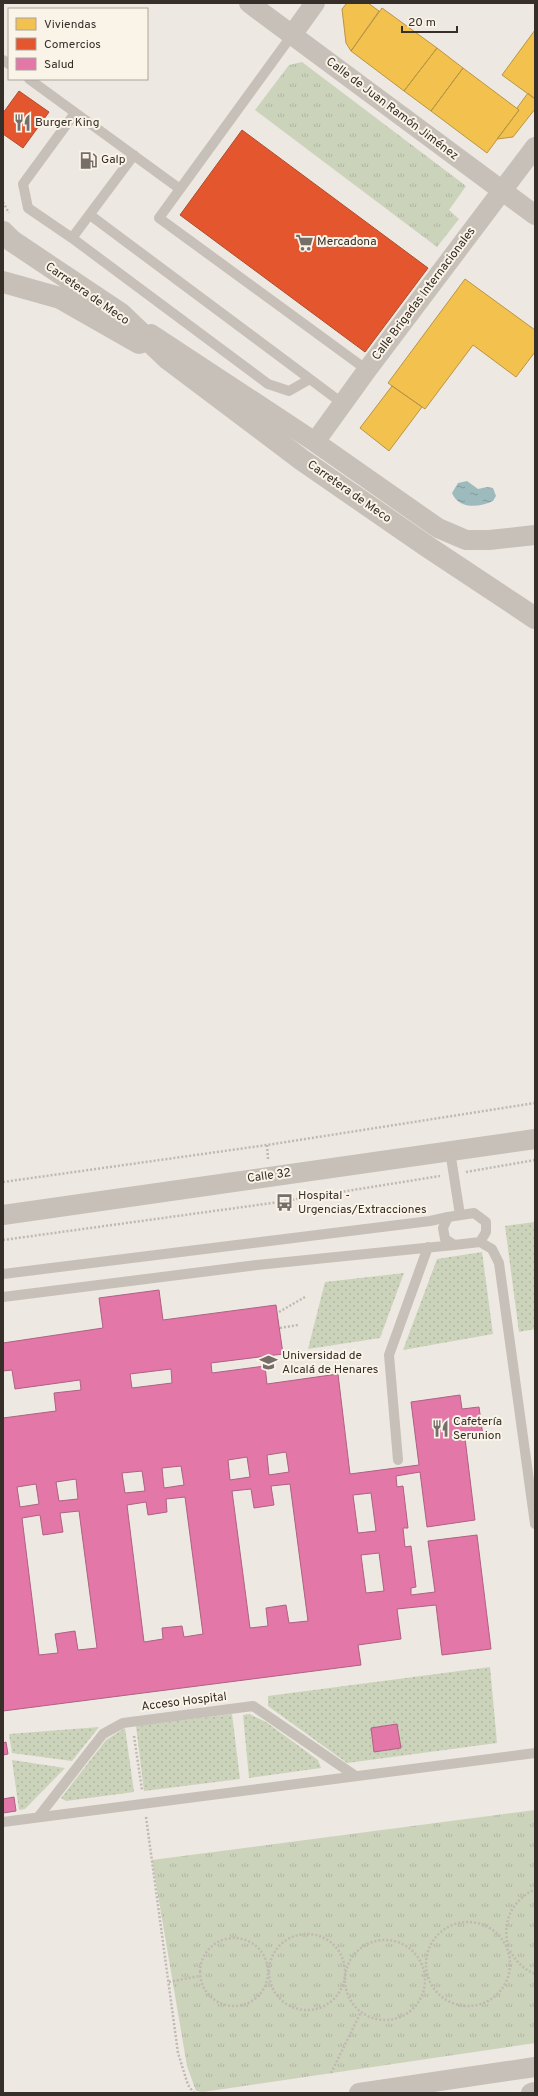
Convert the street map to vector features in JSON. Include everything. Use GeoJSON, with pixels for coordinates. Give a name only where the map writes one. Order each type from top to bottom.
{"type":"FeatureCollection","features":[{"type":"Feature","properties":{"kind":"street","name":"Calle de Juan Ramón Jiménez"},"geometry":{"type":"LineString","coordinates":[[249,3],[535,216]]}},
{"type":"Feature","properties":{"kind":"street"},"geometry":{"type":"LineString","coordinates":[[292,35],[315,3]]}},
{"type":"Feature","properties":{"kind":"street","name":"Calle Brigadas Internacionales"},"geometry":{"type":"LineString","coordinates":[[315,442],[342,403],[535,147]]}},
{"type":"Feature","properties":{"kind":"street","name":"Carretera de Meco"},"geometry":{"type":"LineString","coordinates":[[3,232],[24,250],[121,314],[168,359],[308,464],[425,545],[535,618]]}},
{"type":"Feature","properties":{"kind":"street","name":"Carretera de Meco"},"geometry":{"type":"LineString","coordinates":[[3,282],[60,298],[168,359]]}},
{"type":"Feature","properties":{"kind":"street"},"geometry":{"type":"LineString","coordinates":[[121,314],[315,442],[438,528],[466,540],[489,540],[535,535]]}},
{"type":"Feature","properties":{"kind":"street","name":"Calle 32"},"geometry":{"type":"LineString","coordinates":[[3,1214],[535,1139]]}},
{"type":"Feature","properties":{"kind":"street"},"geometry":{"type":"LineString","coordinates":[[359,2093],[385,2091],[535,2067]]}},
{"type":"Feature","properties":{"kind":"street"},"geometry":{"type":"LineString","coordinates":[[531,2093],[535,2092]]}},
{"type":"Feature","properties":{"kind":"lane"},"geometry":{"type":"LineString","coordinates":[[292,35],[160,218],[367,370]]}},
{"type":"Feature","properties":{"kind":"lane"},"geometry":{"type":"LineString","coordinates":[[30,80],[180,189]]}},
{"type":"Feature","properties":{"kind":"lane"},"geometry":{"type":"LineString","coordinates":[[75,113],[23,184],[28,208],[72,238],[268,384],[289,391],[310,380]]}},
{"type":"Feature","properties":{"kind":"lane"},"geometry":{"type":"LineString","coordinates":[[72,238],[134,155]]}},
{"type":"Feature","properties":{"kind":"lane"},"geometry":{"type":"LineString","coordinates":[[90,215],[342,403]]}},
{"type":"Feature","properties":{"kind":"lane"},"geometry":{"type":"LineString","coordinates":[[450,1151],[460,1214]]}},
{"type":"Feature","properties":{"kind":"lane"},"geometry":{"type":"LineString","coordinates":[[3,1274],[430,1221],[460,1214],[474,1213],[486,1222],[486,1232],[480,1242]]}},
{"type":"Feature","properties":{"kind":"lane"},"geometry":{"type":"LineString","coordinates":[[448,1217],[443,1228],[445,1238],[454,1244]]}},
{"type":"Feature","properties":{"kind":"lane"},"geometry":{"type":"LineString","coordinates":[[3,1297],[249,1266],[480,1242],[492,1249],[499,1263],[535,1524]]}},
{"type":"Feature","properties":{"kind":"lane"},"geometry":{"type":"LineString","coordinates":[[398,1460],[389,1355],[428,1247]]}},
{"type":"Feature","properties":{"kind":"lane","name":"Acceso Hospital"},"geometry":{"type":"LineString","coordinates":[[40,1816],[103,1734],[122,1723],[253,1706],[354,1775]]}},
{"type":"Feature","properties":{"kind":"lane"},"geometry":{"type":"LineString","coordinates":[[3,1822],[144,1802],[535,1753]]}},
{"type":"Feature","properties":{"kind":"path"},"geometry":{"type":"LineString","coordinates":[[3,1182],[266,1146],[535,1103]]}},
{"type":"Feature","properties":{"kind":"path"},"geometry":{"type":"LineString","coordinates":[[3,1240],[272,1203],[535,1160]]}},
{"type":"Feature","properties":{"kind":"path"},"geometry":{"type":"LineString","coordinates":[[279,1312],[305,1297]]}},
{"type":"Feature","properties":{"kind":"path"},"geometry":{"type":"LineString","coordinates":[[280,1328],[298,1325]]}},
{"type":"Feature","properties":{"kind":"path"},"geometry":{"type":"LineString","coordinates":[[132,1722],[178,2053],[188,2085],[194,2093]]}},
{"type":"Feature","properties":{"kind":"path"},"geometry":{"type":"LineString","coordinates":[[535,1889],[524,1895],[513,1906],[507,1919],[505,1934],[508,1948],[510,1962],[508,1976],[502,1989],[492,1999],[480,2005],[466,2007],[452,2004],[440,1997],[431,1986],[426,1973],[421,1961],[413,1951],[403,1944],[391,1940],[378,1941],[366,1945],[356,1953],[349,1964],[345,1976],[342,1988],[335,1998],[325,2006],[307,2010],[289,2006],[279,1998],[268,1975],[268,1964],[264,1953],[256,1944],[245,1939],[234,1937],[223,1939],[213,1945],[205,1954],[200,1964],[200,1976],[202,1987],[209,1996],[218,2003],[228,2006],[240,2006],[255,1999],[266,1986],[268,1975],[276,1951],[284,1942],[295,1936],[308,1934],[320,1937],[331,1943],[339,1952],[344,1963],[345,1976],[349,1996],[361,2012],[373,2018],[387,2020],[400,2017],[412,2010],[420,2000],[425,1986],[426,1973],[425,1959],[429,1945],[438,1934],[449,1926],[462,1922],[476,1922],[490,1928],[500,1937],[508,1948],[516,1962],[528,1971],[535,1974]]}},
{"type":"Feature","properties":{"kind":"path"},"geometry":{"type":"LineString","coordinates":[[169,1982],[200,1976]]}},
{"type":"Feature","properties":{"kind":"path"},"geometry":{"type":"LineString","coordinates":[[331,2073],[361,2012]]}},
{"type":"Feature","properties":{"kind":"green space"},"geometry":{"type":"Polygon","coordinates":[[[302,62],[466,186],[449,210],[459,219],[437,247],[255,110],[289,65],[302,62]]]}},
{"type":"Feature","properties":{"kind":"green space"},"geometry":{"type":"Polygon","coordinates":[[[535,1222],[535,1329],[519,1332],[505,1226],[535,1222]]]}},
{"type":"Feature","properties":{"kind":"green space"},"geometry":{"type":"Polygon","coordinates":[[[482,1252],[493,1334],[403,1350],[437,1259],[482,1252]]]}},
{"type":"Feature","properties":{"kind":"green space"},"geometry":{"type":"Polygon","coordinates":[[[404,1273],[380,1338],[308,1349],[325,1282],[404,1273]]]}},
{"type":"Feature","properties":{"kind":"green space"},"geometry":{"type":"Polygon","coordinates":[[[490,1667],[497,1743],[347,1763],[268,1706],[268,1696],[490,1667]]]}},
{"type":"Feature","properties":{"kind":"green space"},"geometry":{"type":"Polygon","coordinates":[[[232,1714],[240,1779],[144,1791],[136,1726],[232,1714]]]}},
{"type":"Feature","properties":{"kind":"green space"},"geometry":{"type":"Polygon","coordinates":[[[249,1714],[266,1722],[318,1760],[321,1768],[249,1778],[243,1715],[249,1714]]]}},
{"type":"Feature","properties":{"kind":"green space"},"geometry":{"type":"Polygon","coordinates":[[[99,1727],[72,1761],[12,1753],[9,1734],[99,1727]]]}},
{"type":"Feature","properties":{"kind":"green space"},"geometry":{"type":"Polygon","coordinates":[[[125,1728],[134,1792],[66,1801],[61,1798],[106,1740],[125,1728]]]}},
{"type":"Feature","properties":{"kind":"green space"},"geometry":{"type":"Polygon","coordinates":[[[12,1760],[65,1768],[25,1809],[19,1810],[12,1760]]]}},
{"type":"Feature","properties":{"kind":"green space"},"geometry":{"type":"Polygon","coordinates":[[[535,1810],[535,2043],[203,2092],[196,2091],[187,2066],[152,1860],[535,1810]]]}},
{"type":"Feature","properties":{"kind":"water"},"geometry":{"type":"Polygon","coordinates":[[[467,481],[478,489],[487,487],[493,488],[496,496],[493,501],[475,506],[470,506],[459,502],[452,493],[458,483],[467,481]]]}},
{"type":"Feature","properties":{"kind":"building: Viviendas"},"geometry":{"type":"Polygon","coordinates":[[[347,3],[368,3],[379,11],[351,51],[346,43],[342,9],[347,3]]]}},
{"type":"Feature","properties":{"kind":"building: Viviendas"},"geometry":{"type":"Polygon","coordinates":[[[382,8],[437,48],[404,91],[351,51],[382,8]]]}},
{"type":"Feature","properties":{"kind":"building: Viviendas"},"geometry":{"type":"Polygon","coordinates":[[[535,30],[535,99],[502,75],[535,30]]]}},
{"type":"Feature","properties":{"kind":"building: Viviendas"},"geometry":{"type":"Polygon","coordinates":[[[437,48],[463,68],[431,111],[404,91],[437,48]]]}},
{"type":"Feature","properties":{"kind":"building: Viviendas"},"geometry":{"type":"Polygon","coordinates":[[[463,68],[519,110],[487,153],[431,111],[463,68]]]}},
{"type":"Feature","properties":{"kind":"building: Viviendas"},"geometry":{"type":"Polygon","coordinates":[[[528,93],[535,99],[535,109],[513,137],[497,139],[519,110],[517,108],[528,93]]]}},
{"type":"Feature","properties":{"kind":"building: Viviendas"},"geometry":{"type":"Polygon","coordinates":[[[465,279],[535,330],[535,352],[516,377],[473,345],[425,409],[388,383],[465,279]]]}},
{"type":"Feature","properties":{"kind":"building: Viviendas"},"geometry":{"type":"Polygon","coordinates":[[[392,386],[422,407],[389,451],[360,428],[392,386]]]}},
{"type":"Feature","properties":{"kind":"building: Comercios","name":"Burger King"},"geometry":{"type":"Polygon","coordinates":[[[19,91],[49,112],[23,148],[3,134],[3,113],[19,91]]]}},
{"type":"Feature","properties":{"kind":"building: Comercios","name":"Mercadona"},"geometry":{"type":"Polygon","coordinates":[[[242,130],[428,268],[365,352],[180,215],[242,130]]]}},
{"type":"Feature","properties":{"kind":"building: Salud"},"geometry":{"type":"Polygon","coordinates":[[[159,1290],[163,1320],[276,1305],[283,1354],[211,1363],[212,1373],[265,1366],[267,1384],[338,1374],[350,1474],[419,1465],[411,1402],[460,1395],[462,1409],[479,1407],[483,1436],[465,1438],[475,1520],[427,1527],[420,1472],[396,1476],[397,1487],[403,1486],[408,1528],[403,1528],[405,1547],[411,1546],[416,1587],[411,1588],[411,1595],[435,1592],[428,1541],[477,1535],[491,1649],[442,1655],[436,1605],[397,1609],[401,1639],[358,1645],[361,1665],[3,1711],[3,1418],[56,1411],[54,1393],[81,1390],[80,1380],[15,1389],[12,1370],[3,1371],[3,1343],[103,1328],[99,1298],[159,1290]],[[171,1369],[130,1374],[132,1388],[172,1383],[171,1369]],[[286,1452],[267,1455],[269,1475],[289,1472],[286,1452]],[[247,1457],[228,1460],[230,1480],[250,1477],[247,1457]],[[181,1466],[162,1468],[164,1488],[184,1485],[181,1466]],[[142,1471],[122,1473],[125,1493],[145,1491],[142,1471]],[[76,1479],[56,1482],[59,1501],[78,1499],[76,1479]],[[36,1484],[17,1487],[20,1507],[39,1504],[36,1484]],[[290,1484],[271,1486],[274,1505],[254,1508],[251,1489],[232,1491],[250,1628],[268,1626],[266,1608],[286,1605],[289,1623],[308,1621],[290,1484]],[[371,1493],[353,1495],[358,1533],[376,1531],[371,1493]],[[185,1497],[166,1499],[167,1512],[148,1515],[146,1502],[127,1505],[144,1642],[163,1639],[162,1628],[182,1626],[184,1637],[203,1634],[185,1497]],[[79,1511],[60,1513],[63,1532],[43,1535],[40,1515],[22,1518],[39,1655],[58,1653],[55,1634],[75,1631],[78,1650],[97,1648],[79,1511]],[[379,1553],[361,1555],[366,1593],[384,1591],[379,1553]]]}},
{"type":"Feature","properties":{"kind":"building: Salud"},"geometry":{"type":"Polygon","coordinates":[[[397,1724],[401,1748],[374,1752],[371,1728],[397,1724]]]}},
{"type":"Feature","properties":{"kind":"building: Salud"},"geometry":{"type":"Polygon","coordinates":[[[6,1742],[8,1754],[3,1755],[3,1743],[6,1742]]]}},
{"type":"Feature","properties":{"kind":"building: Salud"},"geometry":{"type":"Polygon","coordinates":[[[14,1797],[16,1811],[3,1813],[3,1799],[14,1797]]]}},
{"type":"Feature","properties":{"kind":"place","name":"Burger King"},"geometry":{"type":"Point","coordinates":[22,123]}},
{"type":"Feature","properties":{"kind":"place","name":"Galp"},"geometry":{"type":"Point","coordinates":[88,160]}},
{"type":"Feature","properties":{"kind":"place","name":"Mercadona"},"geometry":{"type":"Point","coordinates":[304,242]}},
{"type":"Feature","properties":{"kind":"place","name":"Hospital - Urgencias/Extracciones"},"geometry":{"type":"Point","coordinates":[285,1203]}},
{"type":"Feature","properties":{"kind":"place","name":"Universidad de Alcalá de Henares"},"geometry":{"type":"Point","coordinates":[269,1363]}},
{"type":"Feature","properties":{"kind":"place","name":"Cafetería Serunion"},"geometry":{"type":"Point","coordinates":[440,1429]}}]}
